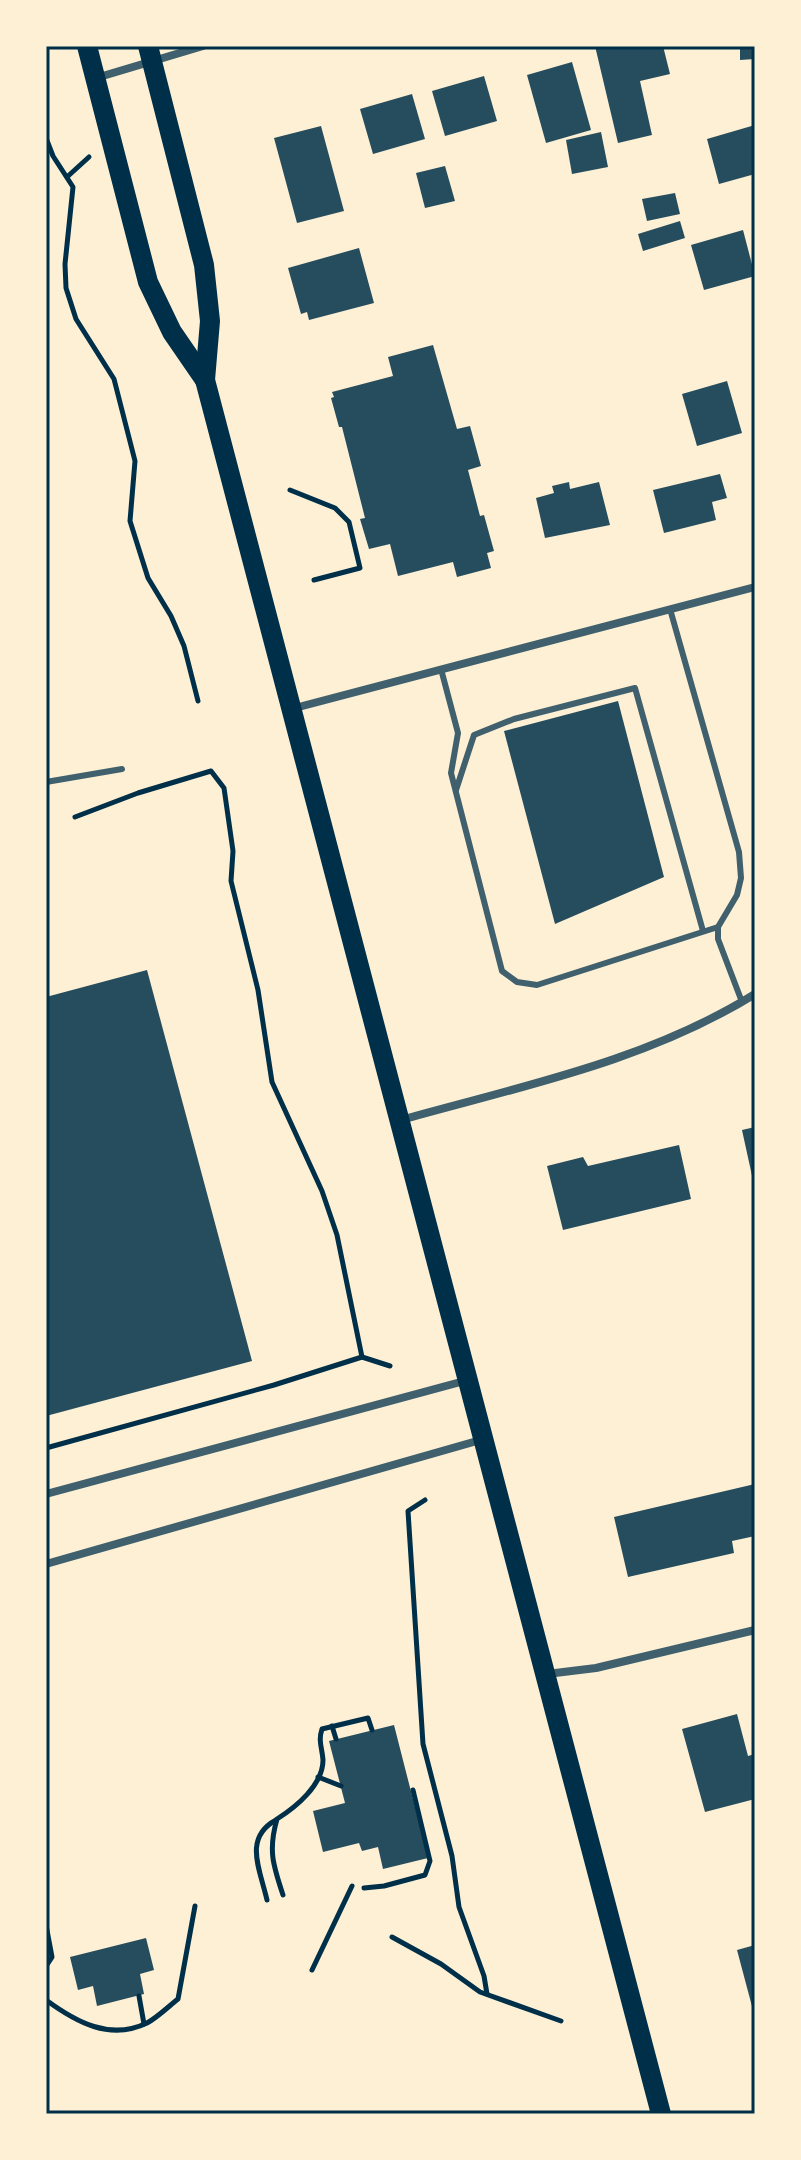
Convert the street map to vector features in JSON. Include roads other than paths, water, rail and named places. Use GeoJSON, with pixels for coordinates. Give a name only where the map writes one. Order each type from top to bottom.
{"type":"FeatureCollection","features":[{"type":"Feature","properties":{"kind":"main road"},"geometry":{"type":"LineString","coordinates":[[87,46],[148,282],[172,332],[205,380]]}},
{"type":"Feature","properties":{"kind":"main road"},"geometry":{"type":"LineString","coordinates":[[150,53],[204,265],[210,321],[205,380],[661,2114]]}},
{"type":"Feature","properties":{"kind":"street"},"geometry":{"type":"LineString","coordinates":[[95,79],[150,53],[203,46]]}},
{"type":"Feature","properties":{"kind":"street"},"geometry":{"type":"LineString","coordinates":[[290,710],[755,587]]}},
{"type":"Feature","properties":{"kind":"street"},"geometry":{"type":"LineString","coordinates":[[400,1120],[631,1055],[681,1034],[755,994]]}},
{"type":"Feature","properties":{"kind":"street"},"geometry":{"type":"LineString","coordinates":[[46,1494],[469,1380]]}},
{"type":"Feature","properties":{"kind":"street"},"geometry":{"type":"LineString","coordinates":[[46,1564],[484,1438]]}},
{"type":"Feature","properties":{"kind":"street"},"geometry":{"type":"LineString","coordinates":[[546,1674],[596,1668],[755,1630]]}},
{"type":"Feature","properties":{"kind":"lane"},"geometry":{"type":"LineString","coordinates":[[670,609],[739,852],[741,878],[737,895],[718,927],[718,939],[742,1002]]}},
{"type":"Feature","properties":{"kind":"lane"},"geometry":{"type":"LineString","coordinates":[[441,669],[458,733],[451,773],[502,971],[517,982],[537,985],[718,927]]}},
{"type":"Feature","properties":{"kind":"lane"},"geometry":{"type":"LineString","coordinates":[[456,791],[474,735],[514,719],[635,688],[703,931]]}},
{"type":"Feature","properties":{"kind":"lane"},"geometry":{"type":"LineString","coordinates":[[46,782],[122,769]]}}]}
